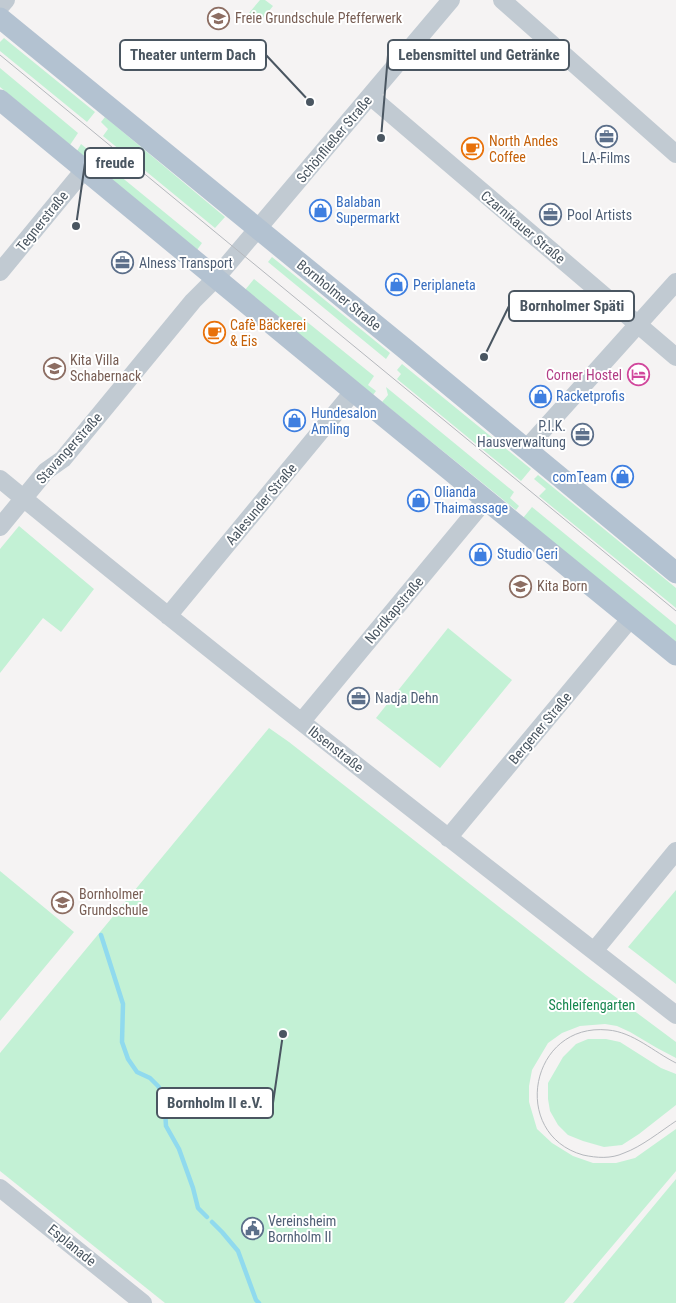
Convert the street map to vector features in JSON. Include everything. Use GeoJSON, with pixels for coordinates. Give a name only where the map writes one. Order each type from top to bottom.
{"type":"FeatureCollection","features":[{"type":"Feature","properties":{"kind":"main road","name":"Bornholmer Straße"},"geometry":{"type":"LineString","coordinates":[[0,18],[676,573]]}},
{"type":"Feature","properties":{"kind":"main road"},"geometry":{"type":"LineString","coordinates":[[0,100],[353,392],[676,655]]}},
{"type":"Feature","properties":{"kind":"street"},"geometry":{"type":"LineString","coordinates":[[0,7],[6,0]]}},
{"type":"Feature","properties":{"kind":"street","name":"Schönfließer Straße"},"geometry":{"type":"LineString","coordinates":[[216,278],[451,0]]}},
{"type":"Feature","properties":{"kind":"street"},"geometry":{"type":"LineString","coordinates":[[502,0],[676,154]]}},
{"type":"Feature","properties":{"kind":"street","name":"Czarnikauer Straße"},"geometry":{"type":"LineString","coordinates":[[370,96],[676,357]]}},
{"type":"Feature","properties":{"kind":"street","name":"Tegnerstraße"},"geometry":{"type":"LineString","coordinates":[[0,272],[84,170]]}},
{"type":"Feature","properties":{"kind":"street","name":"Stavangerstraße"},"geometry":{"type":"LineString","coordinates":[[0,527],[46,471],[63,459],[193,301],[216,278]]}},
{"type":"Feature","properties":{"kind":"street"},"geometry":{"type":"LineString","coordinates":[[526,450],[676,282]]}},
{"type":"Feature","properties":{"kind":"street","name":"Aalesunder Straße"},"geometry":{"type":"LineString","coordinates":[[168,616],[353,392]]}},
{"type":"Feature","properties":{"kind":"street","name":"Ibsenstraße"},"geometry":{"type":"LineString","coordinates":[[0,479],[168,616],[448,838],[676,1015]]}},
{"type":"Feature","properties":{"kind":"street","name":"Nordkapstraße"},"geometry":{"type":"LineString","coordinates":[[302,721],[486,499]]}},
{"type":"Feature","properties":{"kind":"street","name":"Bergener Straße"},"geometry":{"type":"LineString","coordinates":[[448,838],[632,618]]}},
{"type":"Feature","properties":{"kind":"street"},"geometry":{"type":"LineString","coordinates":[[594,951],[676,851]]}},
{"type":"Feature","properties":{"kind":"street","name":"Esplanade"},"geometry":{"type":"LineString","coordinates":[[0,1188],[143,1303]]}},
{"type":"Feature","properties":{"kind":"green space"},"geometry":{"type":"Polygon","coordinates":[[[260,0],[265,0],[273,6],[260,22],[249,13],[260,0]]]}},
{"type":"Feature","properties":{"kind":"green space"},"geometry":{"type":"Polygon","coordinates":[[[4,38],[95,112],[87,122],[0,51],[0,42],[4,38]]]}},
{"type":"Feature","properties":{"kind":"green space"},"geometry":{"type":"Polygon","coordinates":[[[0,68],[78,133],[70,145],[0,87],[0,68]]]}},
{"type":"Feature","properties":{"kind":"green space"},"geometry":{"type":"Polygon","coordinates":[[[105,117],[225,217],[215,228],[103,136],[108,129],[101,122],[105,117]]]}},
{"type":"Feature","properties":{"kind":"green space"},"geometry":{"type":"Polygon","coordinates":[[[81,144],[202,243],[197,250],[77,151],[81,144]]]}},
{"type":"Feature","properties":{"kind":"green space"},"geometry":{"type":"Polygon","coordinates":[[[272,257],[390,353],[386,359],[268,262],[272,257]]]}},
{"type":"Feature","properties":{"kind":"green space"},"geometry":{"type":"Polygon","coordinates":[[[254,279],[374,376],[368,385],[376,391],[373,395],[245,290],[254,279]]]}},
{"type":"Feature","properties":{"kind":"green space"},"geometry":{"type":"Polygon","coordinates":[[[402,364],[531,469],[521,481],[397,379],[401,374],[397,370],[402,364]]]}},
{"type":"Feature","properties":{"kind":"green space"},"geometry":{"type":"Polygon","coordinates":[[[386,387],[514,492],[510,498],[519,506],[516,510],[382,402],[388,395],[386,387]]]}},
{"type":"Feature","properties":{"kind":"green space"},"geometry":{"type":"Polygon","coordinates":[[[538,475],[676,588],[676,608],[539,496],[546,489],[534,479],[538,475]]]}},
{"type":"Feature","properties":{"kind":"green space"},"geometry":{"type":"Polygon","coordinates":[[[532,507],[676,625],[676,643],[523,518],[532,507]]]}},
{"type":"Feature","properties":{"kind":"green space"},"geometry":{"type":"Polygon","coordinates":[[[19,526],[94,589],[61,632],[43,618],[0,673],[0,549],[19,526]]]}},
{"type":"Feature","properties":{"kind":"green space"},"geometry":{"type":"Polygon","coordinates":[[[448,628],[512,680],[440,768],[376,718],[448,628]]]}},
{"type":"Feature","properties":{"kind":"green space","name":"Schleifengarten"},"geometry":{"type":"Polygon","coordinates":[[[269,728],[586,975],[676,1042],[676,1058],[617,1026],[605,1024],[580,1026],[562,1033],[548,1043],[532,1070],[529,1102],[537,1129],[552,1143],[573,1156],[593,1163],[616,1163],[635,1158],[676,1129],[676,1171],[564,1303],[165,1303],[0,1171],[0,1053],[269,728]]]}},
{"type":"Feature","properties":{"kind":"green space"},"geometry":{"type":"Polygon","coordinates":[[[0,871],[74,932],[0,1021],[0,871]]]}},
{"type":"Feature","properties":{"kind":"green space"},"geometry":{"type":"Polygon","coordinates":[[[676,890],[676,984],[628,947],[676,890]]]}},
{"type":"Feature","properties":{"kind":"green space"},"geometry":{"type":"Polygon","coordinates":[[[588,1039],[606,1039],[620,1042],[661,1068],[676,1074],[676,1105],[622,1145],[604,1147],[568,1135],[558,1125],[550,1111],[548,1083],[563,1057],[576,1044],[588,1039]]]}},
{"type":"Feature","properties":{"kind":"green space"},"geometry":{"type":"Polygon","coordinates":[[[676,1179],[676,1303],[573,1303],[676,1179]]]}},
{"type":"Feature","properties":{"kind":"waterway"},"geometry":{"type":"LineString","coordinates":[[101,935],[123,1004],[122,1042],[128,1059],[137,1072],[150,1078],[164,1095],[166,1126],[179,1149],[198,1208],[207,1217]]}},
{"type":"Feature","properties":{"kind":"waterway"},"geometry":{"type":"LineString","coordinates":[[212,1222],[238,1251],[256,1300],[259,1303]]}},
{"type":"Feature","properties":{"kind":"tram line"},"geometry":{"type":"LineString","coordinates":[[0,55],[676,611]]}},
{"type":"Feature","properties":{"kind":"tram line"},"geometry":{"type":"LineString","coordinates":[[676,1063],[626,1034],[608,1030],[581,1032],[561,1043],[546,1060],[538,1082],[538,1104],[545,1125],[560,1143],[583,1155],[593,1157],[619,1155],[644,1143],[676,1121]]}},
{"type":"Feature","properties":{"kind":"place","name":"Freie Grundschule Pfefferwerk"},"geometry":{"type":"Point","coordinates":[219,18]}},
{"type":"Feature","properties":{"kind":"place","name":"Theater unterm Dach"},"geometry":{"type":"Point","coordinates":[310,102]}},
{"type":"Feature","properties":{"kind":"place","name":"LA-Films"},"geometry":{"type":"Point","coordinates":[606,136]}},
{"type":"Feature","properties":{"kind":"place","name":"Lebensmittel und Getränke"},"geometry":{"type":"Point","coordinates":[381,138]}},
{"type":"Feature","properties":{"kind":"place","name":"North Andes Coffee"},"geometry":{"type":"Point","coordinates":[473,149]}},
{"type":"Feature","properties":{"kind":"place","name":"Balaban Supermarkt"},"geometry":{"type":"Point","coordinates":[320,210]}},
{"type":"Feature","properties":{"kind":"place","name":"Pool Artists"},"geometry":{"type":"Point","coordinates":[551,215]}},
{"type":"Feature","properties":{"kind":"place","name":"freude"},"geometry":{"type":"Point","coordinates":[76,226]}},
{"type":"Feature","properties":{"kind":"place","name":"Alness Transport"},"geometry":{"type":"Point","coordinates":[123,263]}},
{"type":"Feature","properties":{"kind":"place","name":"Periplaneta"},"geometry":{"type":"Point","coordinates":[397,285]}},
{"type":"Feature","properties":{"kind":"place","name":"Cafè Bäckerei & Eis"},"geometry":{"type":"Point","coordinates":[214,333]}},
{"type":"Feature","properties":{"kind":"place","name":"Bornholmer Späti"},"geometry":{"type":"Point","coordinates":[484,357]}},
{"type":"Feature","properties":{"kind":"place","name":"Kita Villa Schabernack"},"geometry":{"type":"Point","coordinates":[54,368]}},
{"type":"Feature","properties":{"kind":"place","name":"Corner Hostel"},"geometry":{"type":"Point","coordinates":[638,375]}},
{"type":"Feature","properties":{"kind":"place","name":"Racketprofis"},"geometry":{"type":"Point","coordinates":[540,396]}},
{"type":"Feature","properties":{"kind":"place","name":"Hundesalon Amling"},"geometry":{"type":"Point","coordinates":[295,421]}},
{"type":"Feature","properties":{"kind":"place","name":"P.I.K. Hausverwaltung"},"geometry":{"type":"Point","coordinates":[582,434]}},
{"type":"Feature","properties":{"kind":"place","name":"comTeam"},"geometry":{"type":"Point","coordinates":[623,477]}},
{"type":"Feature","properties":{"kind":"place","name":"Olianda Thaimassage"},"geometry":{"type":"Point","coordinates":[418,500]}},
{"type":"Feature","properties":{"kind":"place","name":"Studio Geri"},"geometry":{"type":"Point","coordinates":[481,554]}},
{"type":"Feature","properties":{"kind":"place","name":"Kita Born"},"geometry":{"type":"Point","coordinates":[521,586]}},
{"type":"Feature","properties":{"kind":"place","name":"Nadja Dehn"},"geometry":{"type":"Point","coordinates":[359,698]}},
{"type":"Feature","properties":{"kind":"place","name":"Bornholmer Grundschule"},"geometry":{"type":"Point","coordinates":[63,902]}},
{"type":"Feature","properties":{"kind":"place","name":"Bornholm II e.V."},"geometry":{"type":"Point","coordinates":[283,1034]}},
{"type":"Feature","properties":{"kind":"place","name":"Vereinsheim Bornholm II"},"geometry":{"type":"Point","coordinates":[252,1229]}}]}
